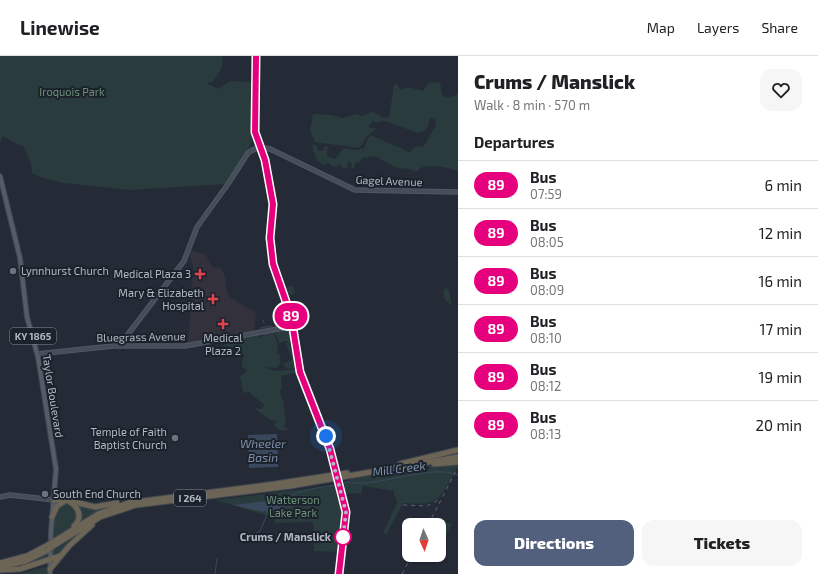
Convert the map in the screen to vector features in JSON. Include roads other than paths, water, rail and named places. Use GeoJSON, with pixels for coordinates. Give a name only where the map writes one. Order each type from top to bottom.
{"type":"FeatureCollection","features":[{"type":"Feature","properties":{"kind":"highway"},"geometry":{"type":"LineString","coordinates":[[402,465],[458,450]]}},
{"type":"Feature","properties":{"kind":"highway","name":"I 264"},"geometry":{"type":"LineString","coordinates":[[0,567],[26,561],[105,515],[145,502],[402,465],[458,454]]}},
{"type":"Feature","properties":{"kind":"highway"},"geometry":{"type":"LineString","coordinates":[[402,465],[457,461]]}},
{"type":"Feature","properties":{"kind":"highway"},"geometry":{"type":"LineString","coordinates":[[51,546],[74,526],[79,519],[79,513],[76,506],[54,500]]}},
{"type":"Feature","properties":{"kind":"highway"},"geometry":{"type":"LineString","coordinates":[[54,500],[70,501],[87,506],[98,507],[128,501],[145,502]]}},
{"type":"Feature","properties":{"kind":"highway"},"geometry":{"type":"LineString","coordinates":[[52,517],[56,507],[65,502]]}},
{"type":"Feature","properties":{"kind":"highway"},"geometry":{"type":"LineString","coordinates":[[42,562],[46,562],[50,570],[83,533],[98,521],[145,502]]}},
{"type":"Feature","properties":{"kind":"highway","name":"I 264"},"geometry":{"type":"LineString","coordinates":[[0,563],[26,556],[51,546]]}},
{"type":"Feature","properties":{"kind":"highway"},"geometry":{"type":"LineString","coordinates":[[0,570],[20,569],[51,558],[58,558],[64,553]]}},
{"type":"Feature","properties":{"kind":"main road","name":"Taylor Boulevard"},"geometry":{"type":"LineString","coordinates":[[0,176],[19,254],[28,316],[37,354],[56,469],[50,570]]}},
{"type":"Feature","properties":{"kind":"street"},"geometry":{"type":"LineString","coordinates":[[256,56],[255,129],[265,158],[268,182],[274,207],[271,228],[272,261],[293,326],[301,374],[326,437],[336,469],[346,512],[339,574]]}},
{"type":"Feature","properties":{"kind":"street"},"geometry":{"type":"LineString","coordinates":[[119,346],[184,261],[197,227],[248,155],[251,151],[262,149]]}},
{"type":"Feature","properties":{"kind":"street","name":"Gagel Avenue"},"geometry":{"type":"LineString","coordinates":[[262,149],[278,154],[354,190],[458,192]]}},
{"type":"Feature","properties":{"kind":"street","name":"Gagel Avenue"},"geometry":{"type":"LineString","coordinates":[[262,149],[278,154]]}},
{"type":"Feature","properties":{"kind":"street"},"geometry":{"type":"LineString","coordinates":[[265,158],[269,150]]}},
{"type":"Feature","properties":{"kind":"street","name":"Bluegrass Avenue"},"geometry":{"type":"LineString","coordinates":[[37,354],[119,346],[186,346],[293,326]]}},
{"type":"Feature","properties":{"kind":"street"},"geometry":{"type":"LineString","coordinates":[[0,497],[10,496],[54,500]]}},
{"type":"Feature","properties":{"kind":"water","name":"Wheeler Basin"},"geometry":{"type":"Polygon","coordinates":[[[277,434],[278,467],[249,468],[248,435],[277,434]]]}},
{"type":"Feature","properties":{"kind":"water"},"geometry":{"type":"Polygon","coordinates":[[[290,498],[293,499],[294,505],[290,507],[284,506],[287,514],[283,519],[279,519],[274,513],[267,513],[265,511],[263,512],[234,505],[290,498]]]}},
{"type":"Feature","properties":{"kind":"waterway"},"geometry":{"type":"LineString","coordinates":[[286,307],[289,322]]}},
{"type":"Feature","properties":{"kind":"waterway"},"geometry":{"type":"LineString","coordinates":[[275,326],[288,323]]}},
{"type":"Feature","properties":{"kind":"waterway"},"geometry":{"type":"LineString","coordinates":[[261,328],[271,326]]}},
{"type":"Feature","properties":{"kind":"waterway","name":"Mill Creek"},"geometry":{"type":"LineString","coordinates":[[342,484],[345,482],[372,482],[433,472],[446,472],[458,475]]}},
{"type":"Feature","properties":{"kind":"waterway","name":"Mill Creek"},"geometry":{"type":"LineString","coordinates":[[288,498],[303,491],[337,485]]}},
{"type":"Feature","properties":{"kind":"waterway","name":"Mill Creek"},"geometry":{"type":"LineString","coordinates":[[247,538],[260,531],[268,512]]}},
{"type":"Feature","properties":{"kind":"waterway","name":"Mill Creek"},"geometry":{"type":"LineString","coordinates":[[215,574],[217,558]]}},
{"type":"Feature","properties":{"kind":"railway"},"geometry":{"type":"LineString","coordinates":[[432,518],[458,467]]}},
{"type":"Feature","properties":{"kind":"railway"},"geometry":{"type":"LineString","coordinates":[[403,505],[427,506],[440,499]]}},
{"type":"Feature","properties":{"kind":"railway"},"geometry":{"type":"LineString","coordinates":[[402,574],[408,562]]}},
{"type":"Feature","properties":{"kind":"place","name":"Lynnhurst Church"},"geometry":{"type":"Point","coordinates":[13,271]}},
{"type":"Feature","properties":{"kind":"place","name":"Medical Plaza 3"},"geometry":{"type":"Point","coordinates":[200,274]}},
{"type":"Feature","properties":{"kind":"place","name":"Mary & Elizabeth Hospital"},"geometry":{"type":"Point","coordinates":[213,299]}},
{"type":"Feature","properties":{"kind":"place","name":"Medical Plaza 2"},"geometry":{"type":"Point","coordinates":[223,324]}},
{"type":"Feature","properties":{"kind":"place","name":"Temple of Faith Baptist Church"},"geometry":{"type":"Point","coordinates":[175,438]}},
{"type":"Feature","properties":{"kind":"place","name":"South End Church"},"geometry":{"type":"Point","coordinates":[45,494]}},
{"type":"Feature","properties":{"kind":"place","name":"Crums / Manslick"},"geometry":{"type":"Point","coordinates":[343,537]}},
{"type":"Feature","properties":{"kind":"park label","name":"Iroquois Park"},"geometry":{"type":"Point","coordinates":[72,92]}},
{"type":"Feature","properties":{"kind":"park label","name":"Watterson Lake Park"},"geometry":{"type":"Point","coordinates":[293,506]}}]}
